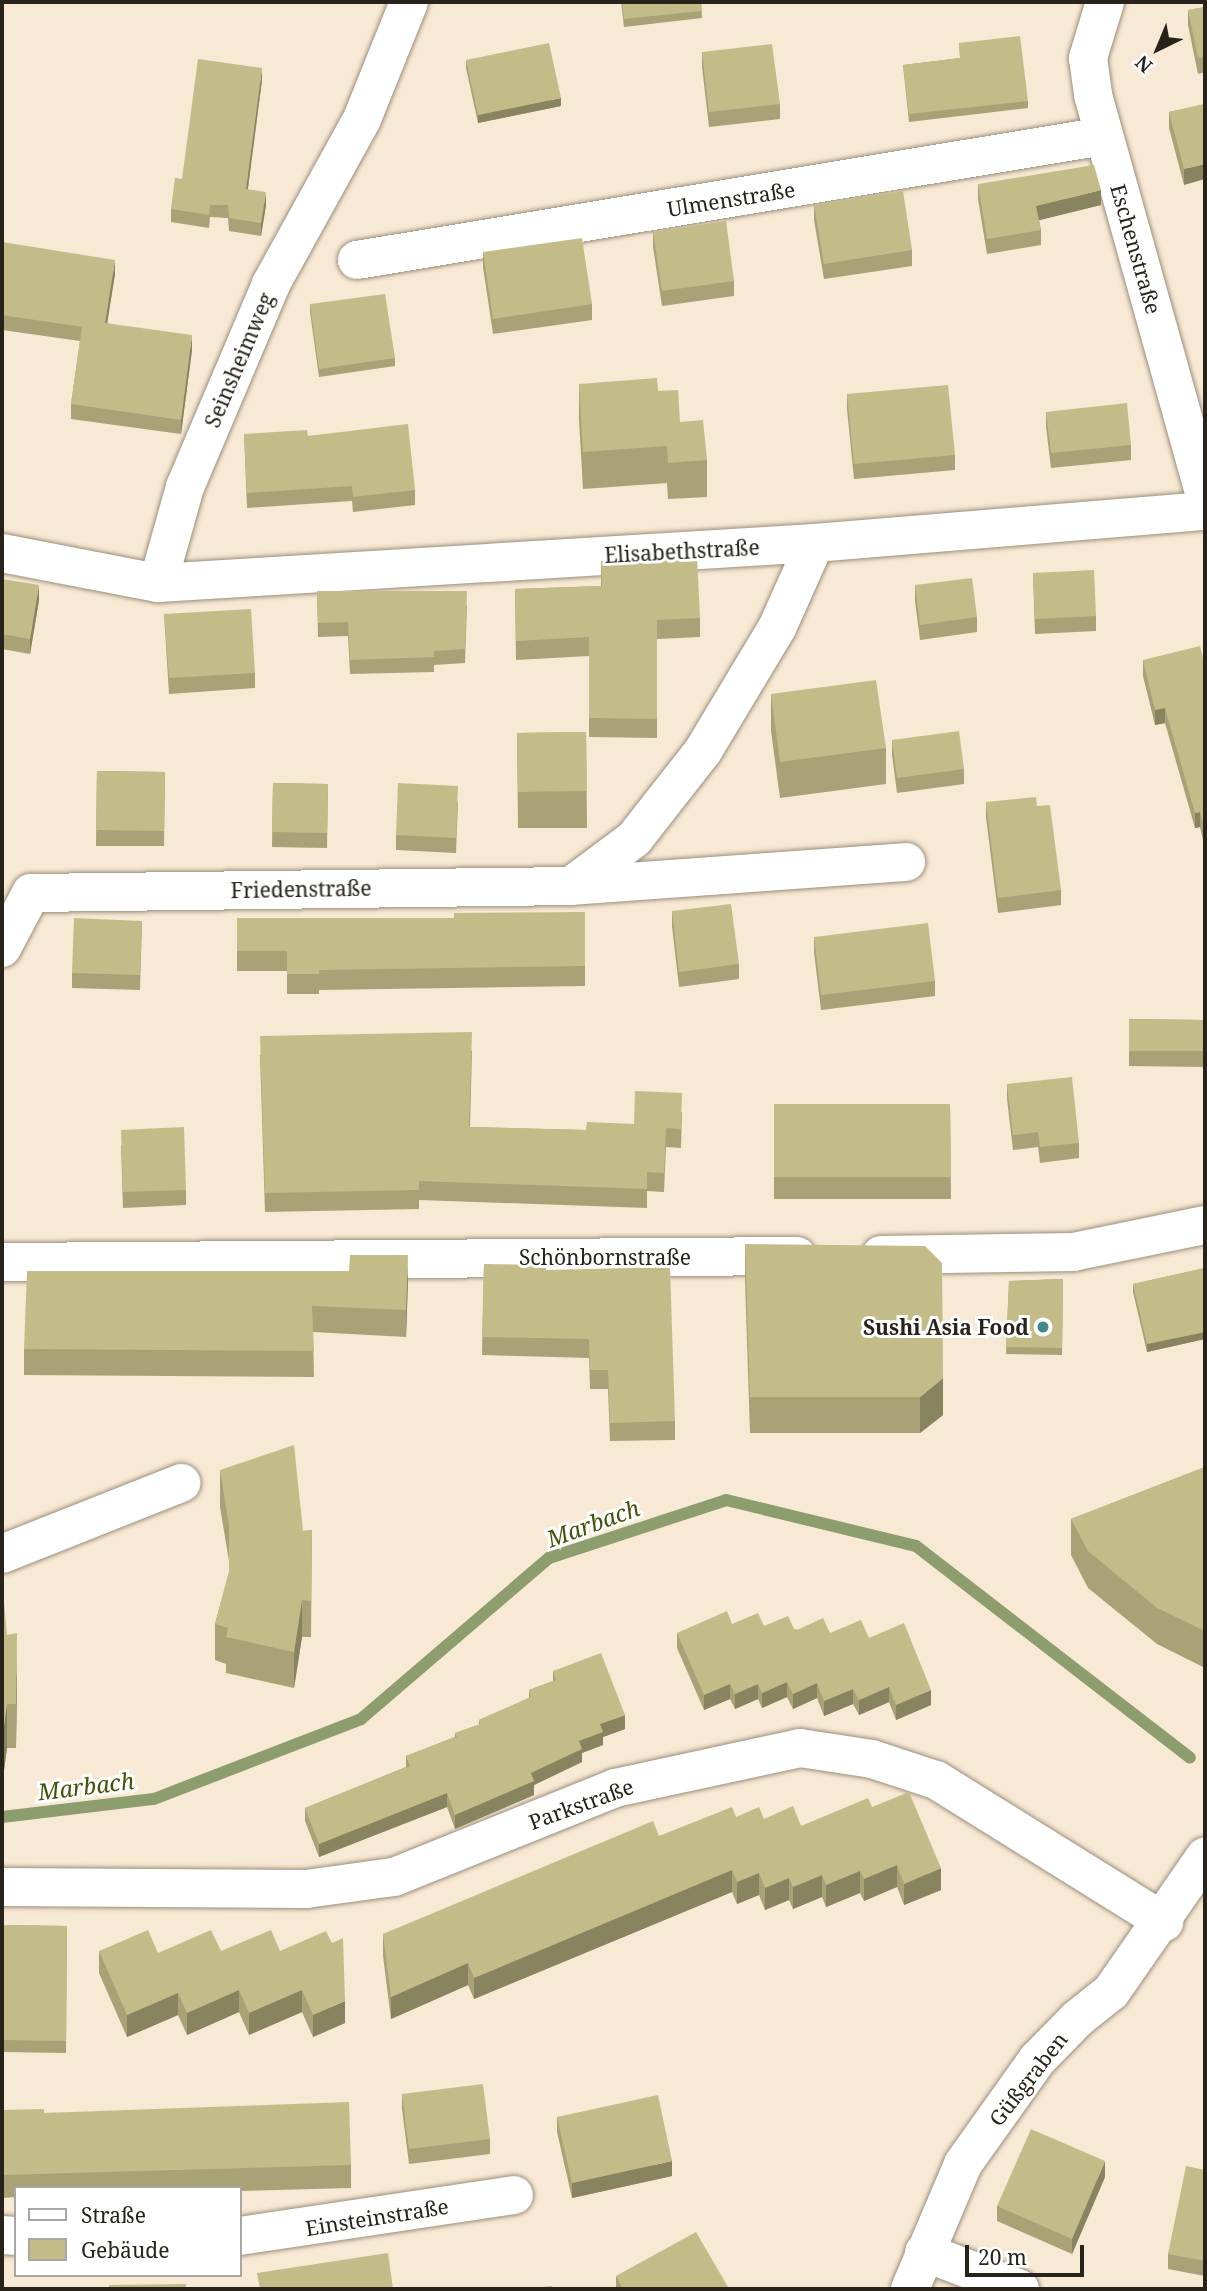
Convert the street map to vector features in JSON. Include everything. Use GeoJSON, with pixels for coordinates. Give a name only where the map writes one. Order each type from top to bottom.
{"type":"FeatureCollection","features":[{"type":"Feature","properties":{"kind":"street","name":"Seinsheimweg"},"geometry":{"type":"LineString","coordinates":[[158,583],[185,487],[271,284],[362,119],[409,2]]}},
{"type":"Feature","properties":{"kind":"street","name":"Eschenstraße"},"geometry":{"type":"LineString","coordinates":[[1105,2],[1087,58],[1104,136],[1205,495]]}},
{"type":"Feature","properties":{"kind":"street","name":"Ulmenstraße"},"geometry":{"type":"LineString","coordinates":[[357,260],[1104,136]]}},
{"type":"Feature","properties":{"kind":"street","name":"Elisabethstraße"},"geometry":{"type":"LineString","coordinates":[[158,583],[815,543],[1205,512]]}},
{"type":"Feature","properties":{"kind":"street"},"geometry":{"type":"LineString","coordinates":[[572,886],[634,839],[703,751],[777,628],[815,543]]}},
{"type":"Feature","properties":{"kind":"street"},"geometry":{"type":"LineString","coordinates":[[2,553],[158,583]]}},
{"type":"Feature","properties":{"kind":"street","name":"Friedenstraße"},"geometry":{"type":"LineString","coordinates":[[2,947],[30,893],[572,886],[906,862]]}},
{"type":"Feature","properties":{"kind":"street","name":"Schönbornstraße"},"geometry":{"type":"LineString","coordinates":[[2,1262],[1073,1252],[1205,1225]]}},
{"type":"Feature","properties":{"kind":"street"},"geometry":{"type":"LineString","coordinates":[[2,1554],[181,1483]]}},
{"type":"Feature","properties":{"kind":"street","name":"Parkstraße"},"geometry":{"type":"LineString","coordinates":[[2,1887],[306,1889],[394,1877],[615,1788],[800,1748],[872,1759],[936,1780],[1164,1922]]}},
{"type":"Feature","properties":{"kind":"street","name":"Güßgraben"},"geometry":{"type":"LineString","coordinates":[[910,2289],[963,2164],[1037,2060],[1077,2019],[1111,1992],[1164,1922],[1205,1857]]}},
{"type":"Feature","properties":{"kind":"street","name":"Einsteinstraße"},"geometry":{"type":"LineString","coordinates":[[242,2236],[350,2223],[514,2195]]}},
{"type":"Feature","properties":{"kind":"street"},"geometry":{"type":"LineString","coordinates":[[924,2252],[1020,2289]]}},
{"type":"Feature","properties":{"kind":"building"},"geometry":{"type":"Polygon","coordinates":[[[622,2],[701,2],[702,11],[624,19],[622,2]]]}},
{"type":"Feature","properties":{"kind":"building"},"geometry":{"type":"Polygon","coordinates":[[[1205,7],[1205,57],[1198,58],[1188,10],[1205,7]]]}},
{"type":"Feature","properties":{"kind":"building"},"geometry":{"type":"Polygon","coordinates":[[[1020,36],[1028,101],[909,114],[903,65],[960,58],[959,43],[1020,36]]]}},
{"type":"Feature","properties":{"kind":"building"},"geometry":{"type":"Polygon","coordinates":[[[549,43],[561,98],[478,115],[466,60],[549,43]]]}},
{"type":"Feature","properties":{"kind":"building"},"geometry":{"type":"Polygon","coordinates":[[[772,44],[780,104],[709,112],[702,52],[772,44]]]}},
{"type":"Feature","properties":{"kind":"building"},"geometry":{"type":"Polygon","coordinates":[[[198,59],[262,68],[246,189],[266,192],[261,223],[229,218],[228,205],[210,205],[209,215],[171,209],[175,178],[182,179],[198,59]]]}},
{"type":"Feature","properties":{"kind":"building"},"geometry":{"type":"Polygon","coordinates":[[[1205,104],[1205,164],[1184,169],[1169,112],[1205,104]]]}},
{"type":"Feature","properties":{"kind":"building"},"geometry":{"type":"Polygon","coordinates":[[[1094,165],[1101,190],[1036,206],[1041,230],[987,239],[978,184],[1094,165]]]}},
{"type":"Feature","properties":{"kind":"building"},"geometry":{"type":"Polygon","coordinates":[[[903,191],[912,250],[824,264],[814,205],[903,191]]]}},
{"type":"Feature","properties":{"kind":"building"},"geometry":{"type":"Polygon","coordinates":[[[726,221],[734,281],[662,291],[653,232],[726,221]]]}},
{"type":"Feature","properties":{"kind":"building"},"geometry":{"type":"Polygon","coordinates":[[[582,238],[592,304],[493,319],[483,252],[582,238]]]}},
{"type":"Feature","properties":{"kind":"building"},"geometry":{"type":"Polygon","coordinates":[[[2,242],[115,260],[105,323],[192,335],[181,420],[71,404],[82,327],[2,315],[2,242]]]}},
{"type":"Feature","properties":{"kind":"building"},"geometry":{"type":"Polygon","coordinates":[[[385,294],[395,358],[319,369],[310,304],[385,294]]]}},
{"type":"Feature","properties":{"kind":"building"},"geometry":{"type":"Polygon","coordinates":[[[657,378],[658,391],[678,390],[680,422],[703,420],[707,460],[668,463],[667,446],[583,452],[579,384],[657,378]]]}},
{"type":"Feature","properties":{"kind":"building"},"geometry":{"type":"Polygon","coordinates":[[[948,385],[955,455],[854,464],[847,394],[948,385]]]}},
{"type":"Feature","properties":{"kind":"building"},"geometry":{"type":"Polygon","coordinates":[[[1127,403],[1131,445],[1051,453],[1046,412],[1127,403]]]}},
{"type":"Feature","properties":{"kind":"building"},"geometry":{"type":"Polygon","coordinates":[[[408,424],[415,490],[353,497],[352,486],[247,493],[244,434],[307,430],[308,436],[408,424]]]}},
{"type":"Feature","properties":{"kind":"building"},"geometry":{"type":"Polygon","coordinates":[[[697,556],[700,618],[657,620],[657,719],[589,718],[589,637],[516,641],[515,589],[602,586],[601,561],[697,556]]]}},
{"type":"Feature","properties":{"kind":"building"},"geometry":{"type":"Polygon","coordinates":[[[1094,570],[1096,616],[1035,619],[1033,573],[1094,570]]]}},
{"type":"Feature","properties":{"kind":"building"},"geometry":{"type":"Polygon","coordinates":[[[972,578],[977,617],[920,625],[915,585],[972,578]]]}},
{"type":"Feature","properties":{"kind":"building"},"geometry":{"type":"Polygon","coordinates":[[[2,579],[39,585],[30,639],[2,634],[2,579]]]}},
{"type":"Feature","properties":{"kind":"building"},"geometry":{"type":"Polygon","coordinates":[[[317,591],[467,591],[465,649],[434,651],[434,657],[350,660],[348,622],[318,623],[317,591]]]}},
{"type":"Feature","properties":{"kind":"building"},"geometry":{"type":"Polygon","coordinates":[[[251,609],[255,673],[169,678],[164,614],[251,609]]]}},
{"type":"Feature","properties":{"kind":"building"},"geometry":{"type":"Polygon","coordinates":[[[1200,646],[1205,666],[1205,834],[1200,812],[1195,813],[1165,708],[1155,710],[1143,660],[1200,646]]]}},
{"type":"Feature","properties":{"kind":"building"},"geometry":{"type":"Polygon","coordinates":[[[876,680],[886,748],[780,762],[771,694],[876,680]]]}},
{"type":"Feature","properties":{"kind":"building"},"geometry":{"type":"Polygon","coordinates":[[[959,731],[964,769],[897,778],[892,740],[959,731]]]}},
{"type":"Feature","properties":{"kind":"building"},"geometry":{"type":"Polygon","coordinates":[[[586,732],[587,791],[518,792],[517,733],[586,732]]]}},
{"type":"Feature","properties":{"kind":"building"},"geometry":{"type":"Polygon","coordinates":[[[97,771],[165,772],[164,831],[96,830],[97,771]]]}},
{"type":"Feature","properties":{"kind":"building"},"geometry":{"type":"Polygon","coordinates":[[[273,783],[328,784],[327,833],[272,832],[273,783]]]}},
{"type":"Feature","properties":{"kind":"building"},"geometry":{"type":"Polygon","coordinates":[[[398,783],[458,786],[456,838],[396,835],[398,783]]]}},
{"type":"Feature","properties":{"kind":"building"},"geometry":{"type":"Polygon","coordinates":[[[1036,797],[1037,806],[1050,805],[1061,890],[998,898],[986,802],[1036,797]]]}},
{"type":"Feature","properties":{"kind":"building"},"geometry":{"type":"Polygon","coordinates":[[[731,904],[739,964],[679,972],[672,911],[731,904]]]}},
{"type":"Feature","properties":{"kind":"building"},"geometry":{"type":"Polygon","coordinates":[[[585,912],[585,966],[319,970],[319,974],[287,974],[287,951],[237,951],[237,918],[454,918],[454,913],[585,912]]]}},
{"type":"Feature","properties":{"kind":"building"},"geometry":{"type":"Polygon","coordinates":[[[74,918],[142,921],[140,975],[72,973],[74,918]]]}},
{"type":"Feature","properties":{"kind":"building"},"geometry":{"type":"Polygon","coordinates":[[[928,923],[935,981],[821,995],[814,937],[928,923]]]}},
{"type":"Feature","properties":{"kind":"building"},"geometry":{"type":"Polygon","coordinates":[[[1129,1019],[1205,1020],[1205,1051],[1129,1051],[1129,1019]]]}},
{"type":"Feature","properties":{"kind":"building"},"geometry":{"type":"Polygon","coordinates":[[[472,1032],[469,1127],[586,1130],[587,1122],[634,1124],[635,1091],[682,1093],[681,1129],[666,1128],[664,1173],[647,1172],[647,1189],[419,1181],[419,1190],[265,1193],[260,1036],[472,1032]]]}},
{"type":"Feature","properties":{"kind":"building"},"geometry":{"type":"Polygon","coordinates":[[[1072,1077],[1079,1143],[1040,1147],[1038,1132],[1013,1135],[1007,1084],[1072,1077]]]}},
{"type":"Feature","properties":{"kind":"building"},"geometry":{"type":"Polygon","coordinates":[[[774,1104],[950,1104],[951,1177],[774,1177],[774,1104]]]}},
{"type":"Feature","properties":{"kind":"building"},"geometry":{"type":"Polygon","coordinates":[[[184,1127],[186,1190],[123,1192],[121,1130],[184,1127]]]}},
{"type":"Feature","properties":{"kind":"building"},"geometry":{"type":"Polygon","coordinates":[[[745,1244],[925,1246],[942,1263],[943,1378],[920,1397],[750,1397],[745,1244]]]}},
{"type":"Feature","properties":{"kind":"building"},"geometry":{"type":"Polygon","coordinates":[[[350,1255],[408,1255],[406,1310],[312,1306],[314,1351],[24,1349],[27,1271],[349,1271],[350,1255]]]}},
{"type":"Feature","properties":{"kind":"building"},"geometry":{"type":"Polygon","coordinates":[[[484,1264],[546,1265],[546,1270],[670,1267],[675,1421],[610,1423],[608,1370],[590,1370],[589,1339],[482,1337],[484,1264]]]}},
{"type":"Feature","properties":{"kind":"building"},"geometry":{"type":"Polygon","coordinates":[[[1205,1268],[1205,1332],[1147,1344],[1133,1284],[1205,1268]]]}},
{"type":"Feature","properties":{"kind":"building"},"geometry":{"type":"Polygon","coordinates":[[[1063,1279],[1062,1348],[1006,1347],[1009,1281],[1063,1279]]]}},
{"type":"Feature","properties":{"kind":"building"},"geometry":{"type":"Polygon","coordinates":[[[294,1445],[303,1531],[312,1530],[311,1601],[302,1600],[294,1652],[226,1637],[228,1628],[215,1624],[229,1572],[229,1525],[220,1470],[294,1445]]]}},
{"type":"Feature","properties":{"kind":"building"},"geometry":{"type":"Polygon","coordinates":[[[1205,1467],[1205,1631],[1157,1608],[1088,1551],[1071,1519],[1205,1467]]]}},
{"type":"Feature","properties":{"kind":"building"},"geometry":{"type":"Polygon","coordinates":[[[2,1580],[7,1635],[17,1633],[16,1704],[7,1704],[2,1741],[2,1580]]]}},
{"type":"Feature","properties":{"kind":"building"},"geometry":{"type":"Polygon","coordinates":[[[727,1611],[732,1624],[758,1613],[764,1626],[788,1616],[795,1631],[823,1618],[830,1633],[861,1620],[869,1638],[904,1623],[931,1690],[896,1705],[889,1687],[859,1700],[853,1689],[824,1701],[817,1683],[793,1694],[787,1682],[762,1693],[758,1684],[735,1694],[730,1684],[704,1695],[677,1633],[727,1611]]]}},
{"type":"Feature","properties":{"kind":"building"},"geometry":{"type":"Polygon","coordinates":[[[601,1653],[625,1715],[600,1724],[603,1732],[579,1741],[582,1749],[531,1773],[534,1781],[455,1815],[447,1793],[319,1844],[305,1808],[410,1766],[406,1756],[457,1737],[455,1733],[480,1724],[479,1720],[531,1697],[529,1690],[556,1680],[553,1671],[601,1653]]]}},
{"type":"Feature","properties":{"kind":"building"},"geometry":{"type":"Polygon","coordinates":[[[909,1792],[941,1868],[904,1884],[897,1865],[864,1879],[860,1871],[826,1885],[822,1875],[793,1887],[789,1878],[765,1888],[759,1873],[737,1882],[732,1870],[474,1978],[468,1963],[391,1997],[383,1934],[653,1821],[659,1836],[732,1807],[736,1817],[759,1807],[764,1819],[793,1806],[801,1826],[868,1798],[872,1807],[909,1792]]]}},
{"type":"Feature","properties":{"kind":"building"},"geometry":{"type":"Polygon","coordinates":[[[2,1925],[67,1926],[66,2041],[2,2040],[2,1925]]]}},
{"type":"Feature","properties":{"kind":"building"},"geometry":{"type":"Polygon","coordinates":[[[148,1930],[158,1953],[211,1930],[221,1951],[271,1930],[280,1951],[326,1931],[332,1943],[343,1938],[345,2001],[313,2015],[302,1990],[249,2013],[239,1990],[187,2013],[178,1993],[127,2015],[99,1951],[148,1930]]]}},
{"type":"Feature","properties":{"kind":"building"},"geometry":{"type":"Polygon","coordinates":[[[483,2084],[490,2139],[409,2149],[402,2094],[483,2084]]]}},
{"type":"Feature","properties":{"kind":"building"},"geometry":{"type":"Polygon","coordinates":[[[658,2095],[672,2161],[572,2183],[557,2117],[658,2095]]]}},
{"type":"Feature","properties":{"kind":"building"},"geometry":{"type":"Polygon","coordinates":[[[349,2102],[351,2165],[2,2175],[2,2110],[44,2109],[44,2113],[349,2102]]]}},
{"type":"Feature","properties":{"kind":"building"},"geometry":{"type":"Polygon","coordinates":[[[1031,2129],[1105,2161],[1072,2239],[997,2206],[1031,2129]]]}},
{"type":"Feature","properties":{"kind":"building"},"geometry":{"type":"Polygon","coordinates":[[[1186,2166],[1205,2170],[1205,2261],[1168,2254],[1186,2166]]]}},
{"type":"Feature","properties":{"kind":"building"},"geometry":{"type":"Polygon","coordinates":[[[696,2232],[728,2287],[623,2289],[616,2276],[696,2232]]]}},
{"type":"Feature","properties":{"kind":"building"},"geometry":{"type":"Polygon","coordinates":[[[388,2253],[393,2289],[260,2289],[257,2273],[388,2253]]]}},
{"type":"Feature","properties":{"kind":"building"},"geometry":{"type":"Polygon","coordinates":[[[186,2284],[186,2289],[109,2289],[109,2285],[186,2284]]]}},
{"type":"Feature","properties":{"kind":"building"},"geometry":{"type":"Polygon","coordinates":[[[552,2286],[552,2289],[522,2289],[552,2286]]]}},
{"type":"Feature","properties":{"kind":"waterway","name":"Marbach"},"geometry":{"type":"LineString","coordinates":[[2,1817],[154,1799],[361,1719],[549,1558],[726,1500],[916,1546],[1190,1758]]}},
{"type":"Feature","properties":{"kind":"place","name":"Sushi Asia Food"},"geometry":{"type":"Point","coordinates":[1043,1327]}}]}
